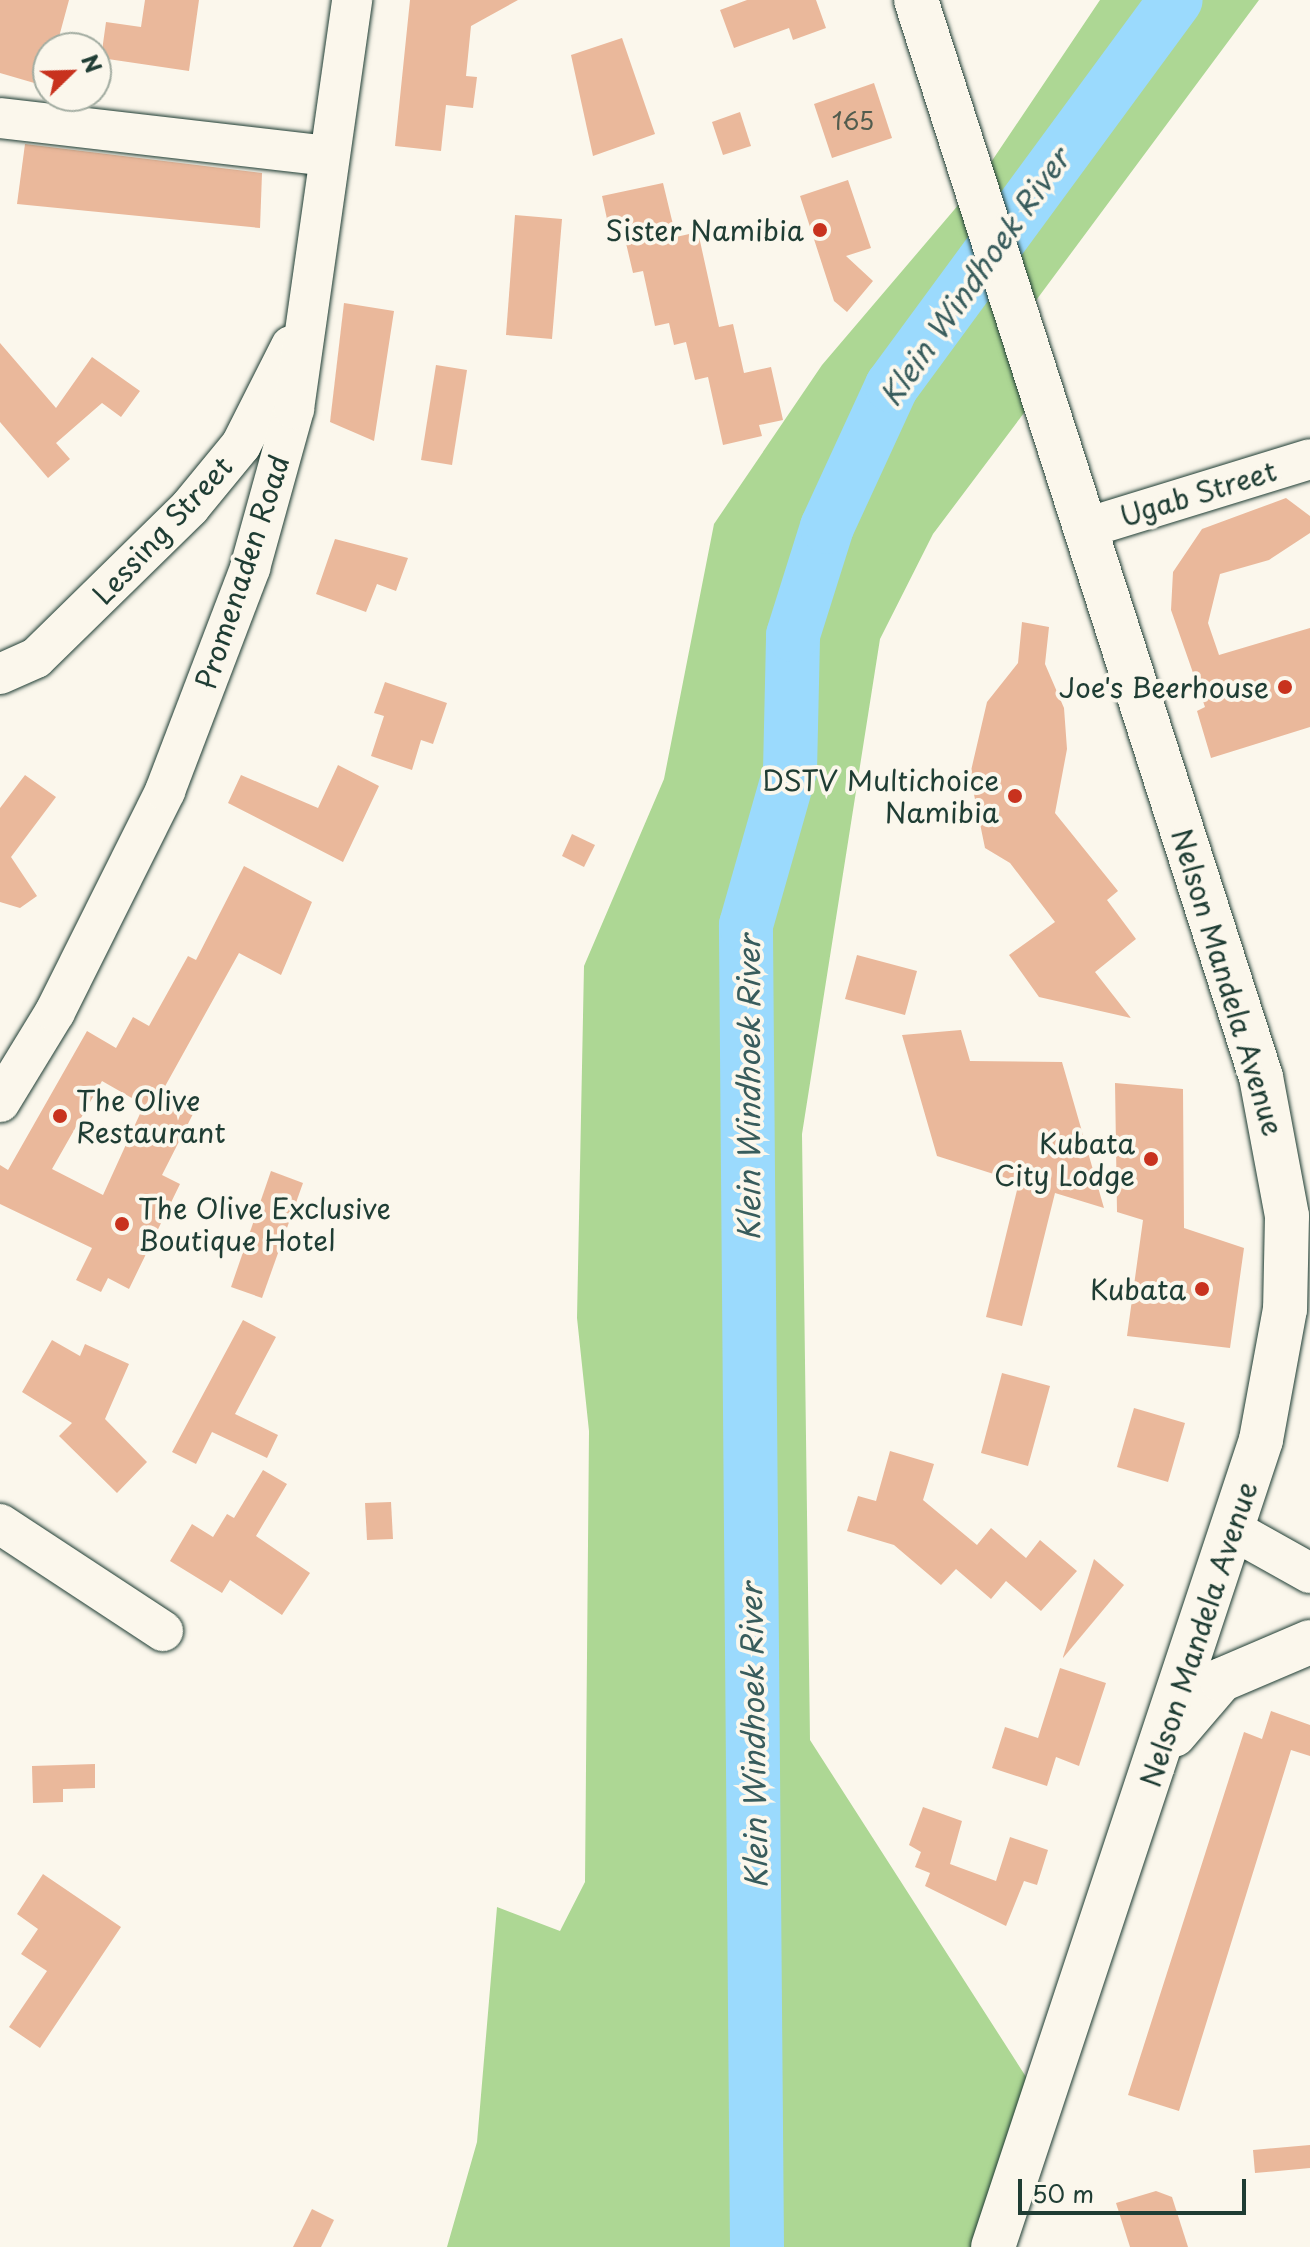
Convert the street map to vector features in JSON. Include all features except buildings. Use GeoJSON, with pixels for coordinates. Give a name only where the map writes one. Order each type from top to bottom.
{"type":"FeatureCollection","features":[{"type":"Feature","properties":{"kind":"main road","name":"Nelson Mandela Avenue"},"geometry":{"type":"LineString","coordinates":[[916,0],[1086,528],[1276,1141],[1287,1216],[1285,1309],[1261,1440],[993,2247]]}},
{"type":"Feature","properties":{"kind":"main road"},"geometry":{"type":"LineString","coordinates":[[1158,1754],[1221,1680],[1310,1642]]}},
{"type":"Feature","properties":{"kind":"street","name":"Promenaden Road"},"geometry":{"type":"LineString","coordinates":[[0,1102],[55,1012],[165,791],[223,644],[294,409],[327,156],[352,0]]}},
{"type":"Feature","properties":{"kind":"street"},"geometry":{"type":"LineString","coordinates":[[0,118],[327,156]]}},
{"type":"Feature","properties":{"kind":"street","name":"Lessing Street"},"geometry":{"type":"LineString","coordinates":[[0,674],[36,658],[190,507],[241,445],[309,310]]}},
{"type":"Feature","properties":{"kind":"street","name":"Ugab Street"},"geometry":{"type":"LineString","coordinates":[[1086,528],[1310,459]]}},
{"type":"Feature","properties":{"kind":"street"},"geometry":{"type":"LineString","coordinates":[[0,1524],[163,1631]]}},
{"type":"Feature","properties":{"kind":"street"},"geometry":{"type":"LineString","coordinates":[[1233,1530],[1310,1573]]}},
{"type":"Feature","properties":{"kind":"green space"},"geometry":{"type":"Polygon","coordinates":[[[1100,0],[1259,0],[1020,322],[1042,389],[933,534],[880,639],[802,1134],[810,1740],[1039,2097],[991,2247],[447,2247],[477,2142],[497,1907],[560,1931],[585,1882],[589,1431],[577,1318],[584,966],[664,779],[714,524],[822,365],[977,183],[1100,0]]]}},
{"type":"Feature","properties":{"kind":"waterway","name":"Klein Windhoek River"},"geometry":{"type":"LineString","coordinates":[[757,2247],[746,925],[790,771],[793,635],[827,527],[892,386],[1176,0]]}},
{"type":"Feature","properties":{"kind":"place","name":"Sister Namibia"},"geometry":{"type":"Point","coordinates":[820,230]}},
{"type":"Feature","properties":{"kind":"place","name":"Joe's Beerhouse"},"geometry":{"type":"Point","coordinates":[1285,687]}},
{"type":"Feature","properties":{"kind":"place","name":"DSTV Multichoice Namibia"},"geometry":{"type":"Point","coordinates":[1015,796]}},
{"type":"Feature","properties":{"kind":"place","name":"The Olive Restaurant"},"geometry":{"type":"Point","coordinates":[60,1116]}},
{"type":"Feature","properties":{"kind":"place","name":"Kubata City Lodge"},"geometry":{"type":"Point","coordinates":[1151,1159]}},
{"type":"Feature","properties":{"kind":"place","name":"The Olive Exclusive Boutique Hotel"},"geometry":{"type":"Point","coordinates":[122,1224]}},
{"type":"Feature","properties":{"kind":"place","name":"Kubata"},"geometry":{"type":"Point","coordinates":[1202,1289]}}]}
